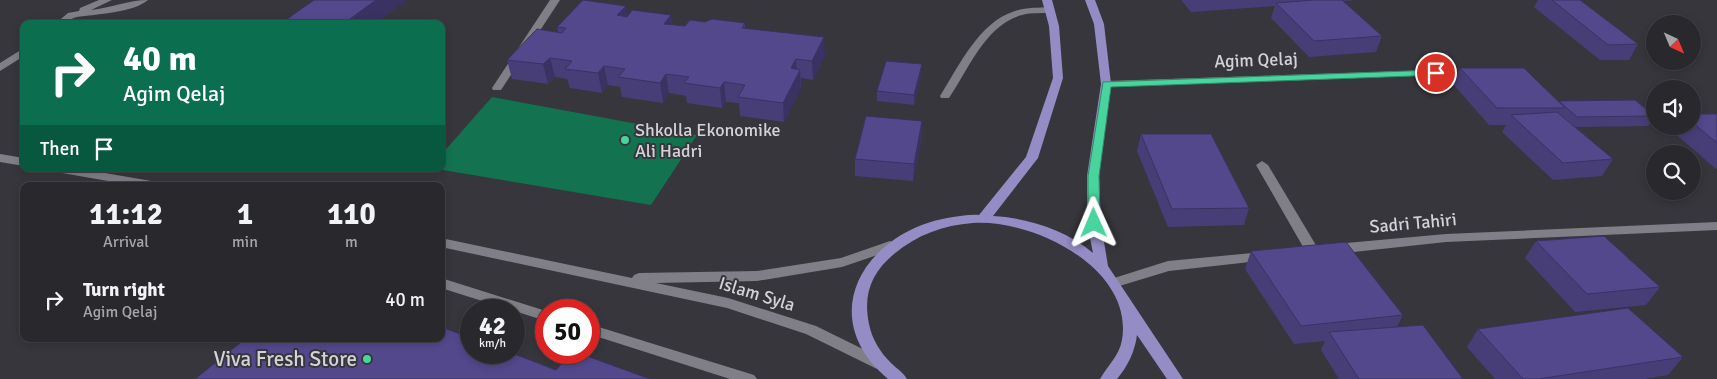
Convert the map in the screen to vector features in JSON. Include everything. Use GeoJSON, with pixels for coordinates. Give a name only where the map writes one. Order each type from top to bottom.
{"type":"FeatureCollection","features":[{"type":"Feature","properties":{"kind":"main road"},"geometry":{"type":"LineString","coordinates":[[1090,0],[1100,24],[1106,84],[1093,176],[1094,223],[1102,265]]}},
{"type":"Feature","properties":{"kind":"main road"},"geometry":{"type":"LineString","coordinates":[[983,219],[1032,158],[1058,78],[1054,26],[1048,5]]}},
{"type":"Feature","properties":{"kind":"main road"},"geometry":{"type":"LineString","coordinates":[[899,379],[880,364],[862,332],[858,300],[868,271],[890,246],[917,231],[948,222],[983,219],[1011,221],[1038,228],[1064,238],[1102,265],[1116,282],[1128,310],[1175,379]]}},
{"type":"Feature","properties":{"kind":"main road"},"geometry":{"type":"LineString","coordinates":[[1108,379],[1119,368],[1131,339],[1128,310]]}},
{"type":"Feature","properties":{"kind":"street"},"geometry":{"type":"LineString","coordinates":[[65,20],[71,15],[107,0]]}},
{"type":"Feature","properties":{"kind":"street"},"geometry":{"type":"LineString","coordinates":[[71,15],[108,11],[143,0]]}},
{"type":"Feature","properties":{"kind":"street"},"geometry":{"type":"LineString","coordinates":[[497,88],[555,0]]}},
{"type":"Feature","properties":{"kind":"street"},"geometry":{"type":"LineString","coordinates":[[945,96],[970,55],[1002,20],[1018,13],[1048,5]]}},
{"type":"Feature","properties":{"kind":"street"},"geometry":{"type":"LineString","coordinates":[[0,68],[20,54]]}},
{"type":"Feature","properties":{"kind":"street","name":"Agim Qelaj"},"geometry":{"type":"LineString","coordinates":[[1106,84],[1436,73]]}},
{"type":"Feature","properties":{"kind":"street"},"geometry":{"type":"LineString","coordinates":[[0,158],[20,161]]}},
{"type":"Feature","properties":{"kind":"street"},"geometry":{"type":"LineString","coordinates":[[1262,165],[1313,252]]}},
{"type":"Feature","properties":{"kind":"street"},"geometry":{"type":"LineString","coordinates":[[79,172],[135,182]]}},
{"type":"Feature","properties":{"kind":"street","name":"Sadri Tahiri"},"geometry":{"type":"LineString","coordinates":[[1294,254],[1446,238],[1717,226]]}},
{"type":"Feature","properties":{"kind":"street","name":"Islam Syla"},"geometry":{"type":"LineString","coordinates":[[445,243],[728,303],[811,330],[880,364]]}},
{"type":"Feature","properties":{"kind":"street","name":"Islam Syla"},"geometry":{"type":"LineString","coordinates":[[617,279],[757,276],[842,262],[890,246]]}},
{"type":"Feature","properties":{"kind":"street"},"geometry":{"type":"LineString","coordinates":[[1116,282],[1168,266],[1274,256]]}},
{"type":"Feature","properties":{"kind":"street"},"geometry":{"type":"LineString","coordinates":[[445,284],[535,313]]}},
{"type":"Feature","properties":{"kind":"street"},"geometry":{"type":"LineString","coordinates":[[600,332],[749,379]]}},
{"type":"Feature","properties":{"kind":"green space"},"geometry":{"type":"Polygon","coordinates":[[[492,97],[697,135],[651,205],[445,170],[445,150],[492,97]]]}},
{"type":"Feature","properties":{"kind":"building"},"geometry":{"type":"Polygon","coordinates":[[[314,0],[376,0],[348,20],[286,20],[314,0]]]}},
{"type":"Feature","properties":{"kind":"building","name":"Shkolla Ekonomike Ali Hadri"},"geometry":{"type":"Polygon","coordinates":[[[583,0],[626,6],[617,15],[627,17],[632,10],[671,15],[664,24],[685,26],[690,20],[705,22],[712,19],[745,23],[742,28],[824,37],[812,61],[796,59],[791,68],[800,70],[783,103],[738,97],[745,85],[724,82],[720,88],[684,83],[689,77],[666,74],[660,83],[618,77],[625,69],[604,66],[598,73],[565,69],[572,61],[550,58],[543,64],[507,60],[537,29],[562,33],[566,28],[557,27],[583,0]]]}},
{"type":"Feature","properties":{"kind":"building"},"geometry":{"type":"Polygon","coordinates":[[[1342,0],[1382,36],[1314,41],[1276,3],[1342,0]]]}},
{"type":"Feature","properties":{"kind":"building"},"geometry":{"type":"Polygon","coordinates":[[[1552,0],[1580,0],[1638,44],[1608,45],[1552,0]]]}},
{"type":"Feature","properties":{"kind":"building"},"geometry":{"type":"Polygon","coordinates":[[[886,61],[922,64],[914,95],[877,91],[886,61]]]}},
{"type":"Feature","properties":{"kind":"building"},"geometry":{"type":"Polygon","coordinates":[[[1460,68],[1524,68],[1565,108],[1497,108],[1460,68]]]}},
{"type":"Feature","properties":{"kind":"building"},"geometry":{"type":"Polygon","coordinates":[[[1635,100],[1646,109],[1646,116],[1577,117],[1559,101],[1635,100]]]}},
{"type":"Feature","properties":{"kind":"building"},"geometry":{"type":"Polygon","coordinates":[[[1557,112],[1613,159],[1563,163],[1511,115],[1557,112]]]}},
{"type":"Feature","properties":{"kind":"building"},"geometry":{"type":"Polygon","coordinates":[[[1701,114],[1717,114],[1717,143],[1701,130],[1701,114]]]}},
{"type":"Feature","properties":{"kind":"building"},"geometry":{"type":"Polygon","coordinates":[[[866,116],[922,121],[914,164],[855,159],[866,116]]]}},
{"type":"Feature","properties":{"kind":"building"},"geometry":{"type":"Polygon","coordinates":[[[1141,134],[1211,134],[1249,208],[1172,209],[1141,134]]]}},
{"type":"Feature","properties":{"kind":"building"},"geometry":{"type":"Polygon","coordinates":[[[1604,236],[1660,287],[1587,294],[1536,241],[1604,236]]]}},
{"type":"Feature","properties":{"kind":"building"},"geometry":{"type":"Polygon","coordinates":[[[1346,242],[1403,315],[1301,326],[1251,251],[1346,242]]]}},
{"type":"Feature","properties":{"kind":"building"},"geometry":{"type":"Polygon","coordinates":[[[1628,308],[1683,357],[1538,379],[1523,379],[1478,329],[1628,308]]]}},
{"type":"Feature","properties":{"kind":"building"},"geometry":{"type":"Polygon","coordinates":[[[1423,325],[1463,379],[1359,379],[1329,332],[1423,325]]]}},
{"type":"Feature","properties":{"kind":"building","name":"Viva Fresh Store"},"geometry":{"type":"Polygon","coordinates":[[[445,328],[460,334],[460,364],[525,364],[525,358],[535,362],[535,364],[556,370],[561,364],[600,364],[600,361],[650,379],[195,379],[241,342],[445,342],[445,328]]]}},
{"type":"Feature","properties":{"kind":"place","name":"Shkolla Ekonomike Ali Hadri"},"geometry":{"type":"Point","coordinates":[625,140]}},
{"type":"Feature","properties":{"kind":"place","name":"Viva Fresh Store"},"geometry":{"type":"Point","coordinates":[367,359]}},
{"type":"Feature","properties":{"kind":"route"},"geometry":{"type":"LineString","coordinates":[[1094,223],[1093,176],[1106,84],[1436,73]]}}]}
